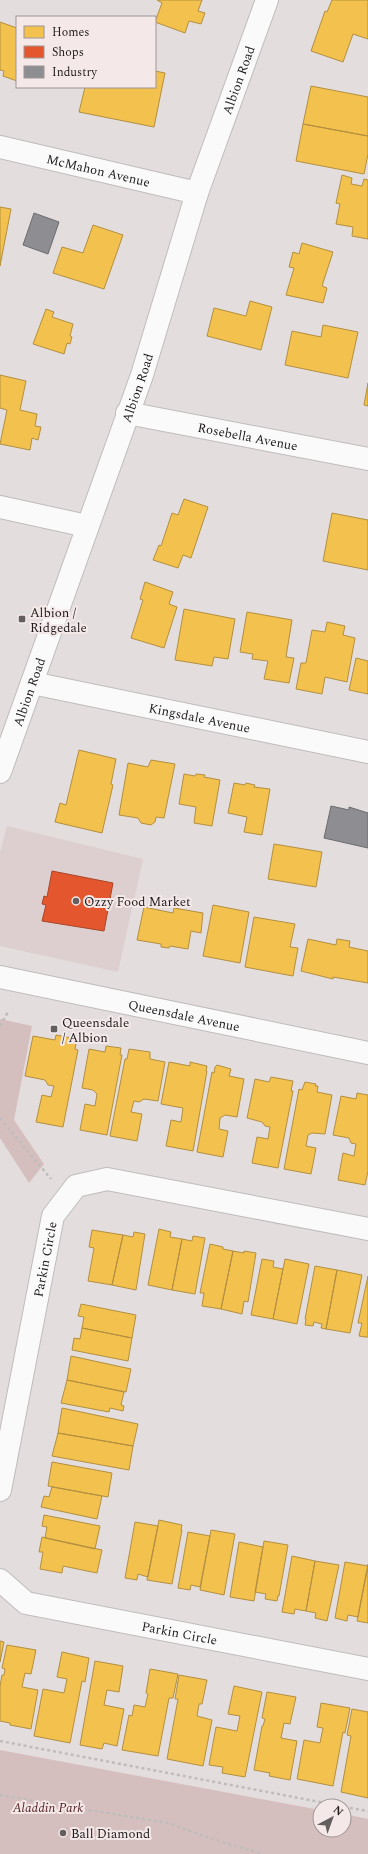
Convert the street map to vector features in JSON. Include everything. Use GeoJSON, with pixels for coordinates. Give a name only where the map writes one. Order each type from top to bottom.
{"type":"FeatureCollection","features":[{"type":"Feature","properties":{"kind":"street","name":"Albion Road"},"geometry":{"type":"LineString","coordinates":[[0,772],[127,412],[142,375],[197,193],[267,0]]}},
{"type":"Feature","properties":{"kind":"street","name":"McMahon Avenue"},"geometry":{"type":"LineString","coordinates":[[0,147],[197,193]]}},
{"type":"Feature","properties":{"kind":"street","name":"Rosebella Avenue"},"geometry":{"type":"LineString","coordinates":[[127,412],[368,459]]}},
{"type":"Feature","properties":{"kind":"street"},"geometry":{"type":"LineString","coordinates":[[0,507],[87,526]]}},
{"type":"Feature","properties":{"kind":"street","name":"Kingsdale Avenue"},"geometry":{"type":"LineString","coordinates":[[32,683],[368,752]]}},
{"type":"Feature","properties":{"kind":"street","name":"Queensdale Avenue"},"geometry":{"type":"LineString","coordinates":[[0,976],[368,1053]]}},
{"type":"Feature","properties":{"kind":"street","name":"Parkin Circle"},"geometry":{"type":"LineString","coordinates":[[0,1490],[6,1430],[53,1216],[66,1196],[76,1186],[107,1179],[368,1229]]}},
{"type":"Feature","properties":{"kind":"street","name":"Parkin Circle"},"geometry":{"type":"LineString","coordinates":[[0,1580],[26,1603],[368,1669]]}},
{"type":"Feature","properties":{"kind":"path"},"geometry":{"type":"LineString","coordinates":[[0,1026],[8,1012]]}},
{"type":"Feature","properties":{"kind":"path"},"geometry":{"type":"LineString","coordinates":[[0,1118],[66,1196]]}},
{"type":"Feature","properties":{"kind":"path"},"geometry":{"type":"LineString","coordinates":[[0,1741],[312,1800]]}},
{"type":"Feature","properties":{"kind":"path"},"geometry":{"type":"LineString","coordinates":[[0,1795],[167,1823],[263,1854]]}},
{"type":"Feature","properties":{"kind":"path"},"geometry":{"type":"LineString","coordinates":[[352,1808],[368,1811]]}},
{"type":"Feature","properties":{"kind":"shaded area"},"geometry":{"type":"Polygon","coordinates":[[[7,826],[143,859],[118,972],[0,946],[0,853],[7,826]]]}},
{"type":"Feature","properties":{"kind":"green space"},"geometry":{"type":"Polygon","coordinates":[[[0,1019],[32,1026],[14,1120],[44,1164],[29,1183],[0,1138],[0,1019]]]}},
{"type":"Feature","properties":{"kind":"green space","name":"Aladdin Park"},"geometry":{"type":"Polygon","coordinates":[[[0,1750],[312,1808],[312,1838],[352,1838],[352,1816],[368,1819],[368,1854],[0,1854],[0,1750]]]}},
{"type":"Feature","properties":{"kind":"building: Homes"},"geometry":{"type":"Polygon","coordinates":[[[157,0],[202,0],[198,11],[205,13],[201,24],[189,21],[185,33],[156,22],[162,3],[157,0]]]}},
{"type":"Feature","properties":{"kind":"building: Homes"},"geometry":{"type":"Polygon","coordinates":[[[332,0],[368,0],[368,39],[353,34],[343,62],[311,51],[325,11],[327,12],[332,0]]]}},
{"type":"Feature","properties":{"kind":"building: Homes"},"geometry":{"type":"Polygon","coordinates":[[[0,22],[16,28],[16,81],[3,76],[4,71],[0,70],[0,22]]]}},
{"type":"Feature","properties":{"kind":"building: Homes"},"geometry":{"type":"Polygon","coordinates":[[[156,71],[165,73],[154,127],[79,112],[85,88],[156,88],[156,71]]]}},
{"type":"Feature","properties":{"kind":"building: Homes"},"geometry":{"type":"Polygon","coordinates":[[[311,86],[368,97],[368,136],[303,124],[311,86]]]}},
{"type":"Feature","properties":{"kind":"building: Homes"},"geometry":{"type":"Polygon","coordinates":[[[303,124],[368,136],[368,154],[364,174],[296,161],[303,124]]]}},
{"type":"Feature","properties":{"kind":"building: Homes"},"geometry":{"type":"Polygon","coordinates":[[[342,175],[352,178],[351,184],[362,186],[364,179],[368,180],[368,239],[352,236],[353,227],[336,224],[340,204],[336,203],[342,175]]]}},
{"type":"Feature","properties":{"kind":"building: Homes"},"geometry":{"type":"Polygon","coordinates":[[[0,207],[11,209],[0,266],[0,207]]]}},
{"type":"Feature","properties":{"kind":"building: Homes"},"geometry":{"type":"Polygon","coordinates":[[[93,225],[123,235],[104,289],[53,273],[62,247],[83,253],[93,225]]]}},
{"type":"Feature","properties":{"kind":"building: Homes"},"geometry":{"type":"Polygon","coordinates":[[[302,243],[333,252],[322,286],[327,288],[323,303],[286,295],[294,268],[289,267],[293,252],[299,254],[302,243]]]}},
{"type":"Feature","properties":{"kind":"building: Homes"},"geometry":{"type":"Polygon","coordinates":[[[250,301],[272,307],[261,350],[207,336],[214,308],[246,316],[250,301]]]}},
{"type":"Feature","properties":{"kind":"building: Homes"},"geometry":{"type":"Polygon","coordinates":[[[46,309],[54,312],[52,317],[73,324],[70,344],[67,343],[64,354],[33,344],[46,309]]]}},
{"type":"Feature","properties":{"kind":"building: Homes"},"geometry":{"type":"Polygon","coordinates":[[[323,325],[358,332],[348,378],[285,365],[292,331],[321,337],[323,325]]]}},
{"type":"Feature","properties":{"kind":"building: Homes"},"geometry":{"type":"Polygon","coordinates":[[[0,375],[26,381],[20,410],[37,414],[35,426],[41,427],[38,440],[32,438],[30,450],[0,444],[7,410],[0,408],[0,375]]]}},
{"type":"Feature","properties":{"kind":"building: Homes"},"geometry":{"type":"Polygon","coordinates":[[[368,383],[368,406],[364,405],[368,383]]]}},
{"type":"Feature","properties":{"kind":"building: Homes"},"geometry":{"type":"Polygon","coordinates":[[[184,499],[208,507],[191,558],[183,555],[178,568],[153,560],[159,545],[161,546],[172,513],[178,515],[184,499]]]}},
{"type":"Feature","properties":{"kind":"building: Homes"},"geometry":{"type":"Polygon","coordinates":[[[332,513],[368,520],[368,570],[323,561],[332,513]]]}},
{"type":"Feature","properties":{"kind":"building: Homes"},"geometry":{"type":"Polygon","coordinates":[[[145,582],[173,592],[169,604],[177,607],[164,648],[131,638],[143,600],[140,599],[145,582]]]}},
{"type":"Feature","properties":{"kind":"building: Homes"},"geometry":{"type":"Polygon","coordinates":[[[184,609],[235,619],[228,659],[214,657],[212,666],[175,660],[184,609]]]}},
{"type":"Feature","properties":{"kind":"building: Homes"},"geometry":{"type":"Polygon","coordinates":[[[247,612],[292,620],[286,657],[294,658],[289,683],[264,679],[268,661],[252,659],[253,654],[240,652],[247,612]]]}},
{"type":"Feature","properties":{"kind":"building: Homes"},"geometry":{"type":"Polygon","coordinates":[[[327,622],[345,626],[343,635],[355,638],[347,682],[325,677],[322,694],[296,689],[301,663],[306,663],[312,630],[325,632],[327,622]]]}},
{"type":"Feature","properties":{"kind":"building: Homes"},"geometry":{"type":"Polygon","coordinates":[[[356,658],[368,661],[368,694],[349,690],[356,658]]]}},
{"type":"Feature","properties":{"kind":"building: Homes"},"geometry":{"type":"Polygon","coordinates":[[[79,750],[116,759],[111,784],[113,785],[102,833],[55,822],[60,803],[66,805],[79,750]]]}},
{"type":"Feature","properties":{"kind":"building: Homes"},"geometry":{"type":"Polygon","coordinates":[[[151,760],[175,764],[164,818],[156,817],[155,822],[151,825],[141,823],[138,818],[119,815],[128,763],[148,767],[151,760]]]}},
{"type":"Feature","properties":{"kind":"building: Homes"},"geometry":{"type":"Polygon","coordinates":[[[184,774],[195,776],[196,774],[205,775],[204,777],[220,780],[212,826],[194,823],[196,807],[179,804],[184,774]]]}},
{"type":"Feature","properties":{"kind":"building: Homes"},"geometry":{"type":"Polygon","coordinates":[[[234,783],[245,785],[246,783],[255,785],[254,787],[270,789],[262,835],[244,832],[247,817],[228,813],[234,783]]]}},
{"type":"Feature","properties":{"kind":"building: Homes"},"geometry":{"type":"Polygon","coordinates":[[[274,844],[322,852],[316,887],[268,879],[274,844]]]}},
{"type":"Feature","properties":{"kind":"building: Homes"},"geometry":{"type":"Polygon","coordinates":[[[213,905],[249,912],[240,963],[203,956],[213,905]]]}},
{"type":"Feature","properties":{"kind":"building: Homes"},"geometry":{"type":"Polygon","coordinates":[[[144,907],[173,913],[174,908],[203,913],[201,933],[191,931],[188,949],[170,946],[169,948],[161,947],[161,944],[137,940],[144,907]]]}},
{"type":"Feature","properties":{"kind":"building: Homes"},"geometry":{"type":"Polygon","coordinates":[[[254,917],[295,924],[290,947],[298,948],[293,976],[245,967],[254,917]]]}},
{"type":"Feature","properties":{"kind":"building: Homes"},"geometry":{"type":"Polygon","coordinates":[[[308,939],[336,945],[337,939],[350,941],[349,947],[368,951],[368,983],[333,977],[333,979],[301,971],[308,939]]]}},
{"type":"Feature","properties":{"kind":"building: Homes"},"geometry":{"type":"Polygon","coordinates":[[[56,1035],[77,1039],[75,1049],[78,1050],[63,1127],[36,1122],[42,1095],[51,1097],[54,1086],[48,1085],[45,1080],[25,1076],[33,1036],[55,1040],[56,1035]]]}},
{"type":"Feature","properties":{"kind":"building: Homes"},"geometry":{"type":"Polygon","coordinates":[[[106,1046],[121,1048],[120,1055],[122,1055],[107,1135],[80,1130],[85,1104],[95,1106],[97,1094],[93,1090],[82,1088],[89,1049],[105,1052],[106,1046]]]}},
{"type":"Feature","properties":{"kind":"building: Homes"},"geometry":{"type":"Polygon","coordinates":[[[129,1049],[150,1052],[150,1059],[165,1062],[158,1101],[144,1099],[139,1102],[134,1101],[131,1112],[142,1114],[137,1141],[110,1136],[125,1059],[127,1059],[129,1049]]]}},
{"type":"Feature","properties":{"kind":"building: Homes"},"geometry":{"type":"Polygon","coordinates":[[[169,1062],[190,1066],[190,1062],[207,1066],[193,1151],[166,1146],[171,1120],[181,1122],[183,1108],[161,1104],[169,1062]]]}},
{"type":"Feature","properties":{"kind":"building: Homes"},"geometry":{"type":"Polygon","coordinates":[[[217,1065],[231,1069],[229,1076],[244,1079],[237,1117],[225,1115],[220,1118],[219,1129],[228,1131],[223,1157],[197,1152],[212,1072],[214,1073],[217,1065]]]}},
{"type":"Feature","properties":{"kind":"building: Homes"},"geometry":{"type":"Polygon","coordinates":[[[271,1077],[293,1081],[291,1091],[293,1091],[278,1168],[252,1163],[257,1137],[268,1139],[270,1127],[265,1126],[262,1122],[247,1118],[255,1079],[269,1082],[271,1077]]]}},
{"type":"Feature","properties":{"kind":"building: Homes"},"geometry":{"type":"Polygon","coordinates":[[[305,1082],[316,1084],[315,1086],[318,1086],[317,1092],[332,1095],[325,1134],[312,1133],[308,1135],[306,1146],[316,1148],[311,1174],[284,1169],[299,1089],[302,1090],[305,1082]]]}},
{"type":"Feature","properties":{"kind":"building: Homes"},"geometry":{"type":"Polygon","coordinates":[[[357,1093],[368,1095],[368,1171],[365,1185],[338,1180],[343,1153],[354,1156],[356,1144],[351,1143],[349,1138],[333,1135],[341,1096],[356,1099],[357,1093]]]}},
{"type":"Feature","properties":{"kind":"building: Homes"},"geometry":{"type":"Polygon","coordinates":[[[159,1229],[171,1232],[170,1237],[182,1239],[172,1290],[148,1285],[159,1229]]]}},
{"type":"Feature","properties":{"kind":"building: Homes"},"geometry":{"type":"Polygon","coordinates":[[[92,1230],[123,1235],[112,1285],[88,1281],[94,1248],[89,1247],[92,1230]]]}},
{"type":"Feature","properties":{"kind":"building: Homes"},"geometry":{"type":"Polygon","coordinates":[[[134,1232],[145,1234],[136,1290],[112,1285],[123,1235],[133,1237],[134,1232]]]}},
{"type":"Feature","properties":{"kind":"building: Homes"},"geometry":{"type":"Polygon","coordinates":[[[193,1236],[205,1238],[195,1294],[172,1290],[182,1239],[192,1241],[193,1236]]]}},
{"type":"Feature","properties":{"kind":"building: Homes"},"geometry":{"type":"Polygon","coordinates":[[[210,1244],[233,1251],[221,1309],[202,1306],[204,1293],[200,1293],[210,1244]]]}},
{"type":"Feature","properties":{"kind":"building: Homes"},"geometry":{"type":"Polygon","coordinates":[[[233,1251],[256,1253],[248,1302],[244,1301],[242,1314],[221,1309],[233,1251]]]}},
{"type":"Feature","properties":{"kind":"building: Homes"},"geometry":{"type":"Polygon","coordinates":[[[262,1259],[274,1261],[273,1267],[283,1269],[273,1319],[251,1315],[262,1259]]]}},
{"type":"Feature","properties":{"kind":"building: Homes"},"geometry":{"type":"Polygon","coordinates":[[[285,1259],[309,1264],[297,1324],[273,1319],[285,1259]]]}},
{"type":"Feature","properties":{"kind":"building: Homes"},"geometry":{"type":"Polygon","coordinates":[[[315,1266],[337,1270],[326,1329],[321,1328],[322,1324],[314,1322],[313,1326],[305,1325],[315,1266]]]}},
{"type":"Feature","properties":{"kind":"building: Homes"},"geometry":{"type":"Polygon","coordinates":[[[337,1270],[362,1275],[350,1333],[326,1329],[337,1270]]]}},
{"type":"Feature","properties":{"kind":"building: Homes"},"geometry":{"type":"Polygon","coordinates":[[[368,1276],[368,1337],[365,1337],[359,1336],[362,1323],[358,1323],[368,1276]]]}},
{"type":"Feature","properties":{"kind":"building: Homes"},"geometry":{"type":"Polygon","coordinates":[[[81,1304],[136,1315],[132,1338],[82,1328],[84,1317],[78,1316],[81,1304]]]}},
{"type":"Feature","properties":{"kind":"building: Homes"},"geometry":{"type":"Polygon","coordinates":[[[82,1328],[132,1338],[128,1361],[72,1350],[74,1338],[80,1339],[82,1328]]]}},
{"type":"Feature","properties":{"kind":"building: Homes"},"geometry":{"type":"Polygon","coordinates":[[[71,1356],[131,1369],[126,1392],[67,1380],[71,1356]]]}},
{"type":"Feature","properties":{"kind":"building: Homes"},"geometry":{"type":"Polygon","coordinates":[[[67,1380],[124,1392],[121,1405],[124,1406],[123,1411],[110,1408],[109,1412],[61,1403],[67,1380]]]}},
{"type":"Feature","properties":{"kind":"building: Homes"},"geometry":{"type":"Polygon","coordinates":[[[62,1408],[138,1424],[133,1446],[58,1433],[62,1408]]]}},
{"type":"Feature","properties":{"kind":"building: Homes"},"geometry":{"type":"Polygon","coordinates":[[[58,1433],[133,1446],[129,1470],[52,1456],[58,1433]]]}},
{"type":"Feature","properties":{"kind":"building: Homes"},"geometry":{"type":"Polygon","coordinates":[[[52,1462],[112,1473],[108,1497],[48,1486],[52,1462]]]}},
{"type":"Feature","properties":{"kind":"building: Homes"},"geometry":{"type":"Polygon","coordinates":[[[52,1487],[102,1496],[97,1519],[41,1507],[44,1496],[49,1497],[52,1487]]]}},
{"type":"Feature","properties":{"kind":"building: Homes"},"geometry":{"type":"Polygon","coordinates":[[[44,1515],[100,1526],[95,1549],[45,1538],[47,1527],[42,1526],[44,1515]]]}},
{"type":"Feature","properties":{"kind":"building: Homes"},"geometry":{"type":"Polygon","coordinates":[[[159,1520],[182,1525],[172,1584],[147,1580],[159,1520]]]}},
{"type":"Feature","properties":{"kind":"building: Homes"},"geometry":{"type":"Polygon","coordinates":[[[135,1522],[158,1526],[148,1577],[138,1574],[137,1580],[125,1578],[135,1522]]]}},
{"type":"Feature","properties":{"kind":"building: Homes"},"geometry":{"type":"Polygon","coordinates":[[[211,1530],[235,1534],[224,1595],[200,1590],[211,1530]]]}},
{"type":"Feature","properties":{"kind":"building: Homes"},"geometry":{"type":"Polygon","coordinates":[[[188,1532],[210,1536],[200,1587],[191,1585],[190,1590],[178,1588],[188,1532]]]}},
{"type":"Feature","properties":{"kind":"building: Homes"},"geometry":{"type":"Polygon","coordinates":[[[42,1537],[102,1550],[97,1573],[63,1566],[62,1573],[40,1569],[43,1552],[39,1552],[42,1537]]]}},
{"type":"Feature","properties":{"kind":"building: Homes"},"geometry":{"type":"Polygon","coordinates":[[[264,1541],[288,1545],[277,1601],[265,1599],[266,1594],[255,1592],[264,1541]]]}},
{"type":"Feature","properties":{"kind":"building: Homes"},"geometry":{"type":"Polygon","coordinates":[[[239,1542],[263,1547],[254,1601],[230,1597],[239,1542]]]}},
{"type":"Feature","properties":{"kind":"building: Homes"},"geometry":{"type":"Polygon","coordinates":[[[292,1556],[315,1561],[306,1611],[295,1609],[294,1614],[282,1612],[292,1556]]]}},
{"type":"Feature","properties":{"kind":"building: Homes"},"geometry":{"type":"Polygon","coordinates":[[[315,1561],[339,1565],[327,1621],[315,1618],[316,1613],[306,1611],[315,1561]]]}},
{"type":"Feature","properties":{"kind":"building: Homes"},"geometry":{"type":"Polygon","coordinates":[[[345,1562],[368,1566],[358,1617],[348,1615],[347,1621],[335,1618],[345,1562]]]}},
{"type":"Feature","properties":{"kind":"building: Homes"},"geometry":{"type":"Polygon","coordinates":[[[368,1564],[368,1623],[357,1621],[368,1564]]]}},
{"type":"Feature","properties":{"kind":"building: Homes"},"geometry":{"type":"Polygon","coordinates":[[[0,1641],[4,1642],[0,1662],[0,1641]]]}},
{"type":"Feature","properties":{"kind":"building: Homes"},"geometry":{"type":"Polygon","coordinates":[[[7,1645],[36,1650],[31,1674],[25,1673],[22,1687],[38,1690],[31,1729],[10,1725],[10,1723],[0,1721],[0,1686],[2,1675],[4,1675],[5,1669],[2,1668],[7,1645]]]}},
{"type":"Feature","properties":{"kind":"building: Homes"},"geometry":{"type":"Polygon","coordinates":[[[62,1652],[89,1658],[85,1682],[82,1681],[70,1743],[34,1736],[43,1689],[64,1693],[67,1679],[57,1677],[62,1652]]]}},
{"type":"Feature","properties":{"kind":"building: Homes"},"geometry":{"type":"Polygon","coordinates":[[[95,1661],[123,1666],[119,1692],[107,1690],[104,1705],[124,1709],[117,1746],[104,1743],[102,1749],[80,1745],[95,1661]]]}},
{"type":"Feature","properties":{"kind":"building: Homes"},"geometry":{"type":"Polygon","coordinates":[[[150,1669],[178,1674],[173,1698],[169,1698],[158,1756],[122,1750],[129,1715],[132,1716],[134,1705],[145,1707],[148,1694],[146,1693],[150,1669]]]}},
{"type":"Feature","properties":{"kind":"building: Homes"},"geometry":{"type":"Polygon","coordinates":[[[179,1675],[207,1680],[202,1704],[199,1704],[197,1716],[212,1720],[203,1766],[167,1759],[178,1699],[175,1699],[179,1675]]]}},
{"type":"Feature","properties":{"kind":"building: Homes"},"geometry":{"type":"Polygon","coordinates":[[[234,1686],[262,1692],[245,1777],[222,1773],[223,1767],[209,1765],[216,1727],[237,1731],[240,1716],[228,1714],[234,1686]]]}},
{"type":"Feature","properties":{"kind":"building: Homes"},"geometry":{"type":"Polygon","coordinates":[[[267,1692],[296,1697],[290,1724],[284,1723],[281,1738],[297,1741],[290,1780],[269,1776],[270,1773],[254,1770],[262,1726],[265,1719],[262,1718],[267,1692]]]}},
{"type":"Feature","properties":{"kind":"building: Homes"},"geometry":{"type":"Polygon","coordinates":[[[321,1703],[350,1708],[345,1733],[343,1732],[333,1786],[297,1779],[304,1740],[320,1743],[323,1728],[317,1727],[321,1703]]]}},
{"type":"Feature","properties":{"kind":"building: Homes"},"geometry":{"type":"Polygon","coordinates":[[[352,1709],[368,1712],[368,1798],[341,1792],[351,1736],[347,1735],[352,1709]]]}},
{"type":"Feature","properties":{"kind":"building: Shops","name":"Ozzy Food Market"},"geometry":{"type":"Polygon","coordinates":[[[52,871],[113,883],[104,931],[42,921],[46,905],[42,904],[44,896],[47,897],[52,871]]]}},
{"type":"Feature","properties":{"kind":"building: Industry"},"geometry":{"type":"Polygon","coordinates":[[[34,213],[59,222],[48,254],[23,245],[34,213]]]}},
{"type":"Feature","properties":{"kind":"building: Industry"},"geometry":{"type":"Polygon","coordinates":[[[331,806],[349,810],[349,807],[368,813],[368,848],[324,838],[331,806]]]}},
{"type":"Feature","properties":{"kind":"place","name":"Albion / Ridgedale"},"geometry":{"type":"Point","coordinates":[22,619]}},
{"type":"Feature","properties":{"kind":"place","name":"Ozzy Food Market"},"geometry":{"type":"Point","coordinates":[76,901]}},
{"type":"Feature","properties":{"kind":"place","name":"Queensdale / Albion"},"geometry":{"type":"Point","coordinates":[54,1029]}},
{"type":"Feature","properties":{"kind":"place","name":"Ball Diamond"},"geometry":{"type":"Point","coordinates":[63,1833]}}]}
